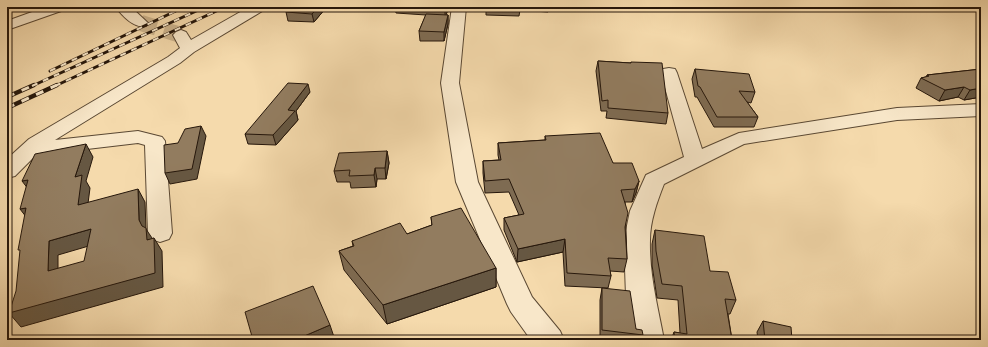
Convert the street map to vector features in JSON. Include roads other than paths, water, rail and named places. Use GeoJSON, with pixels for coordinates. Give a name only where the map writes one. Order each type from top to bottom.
{"type":"FeatureCollection","features":[{"type":"Feature","properties":{"kind":"street"},"geometry":{"type":"LineString","coordinates":[[7,26],[59,7]]}},
{"type":"Feature","properties":{"kind":"street"},"geometry":{"type":"LineString","coordinates":[[123,7],[141,22]]}},
{"type":"Feature","properties":{"kind":"street"},"geometry":{"type":"LineString","coordinates":[[7,171],[36,143],[174,60],[184,42],[259,7]]}},
{"type":"Feature","properties":{"kind":"street"},"geometry":{"type":"LineString","coordinates":[[459,7],[450,83],[467,182],[520,304],[550,340]]}},
{"type":"Feature","properties":{"kind":"street"},"geometry":{"type":"LineString","coordinates":[[669,73],[695,160]]}},
{"type":"Feature","properties":{"kind":"street"},"geometry":{"type":"LineString","coordinates":[[649,340],[644,309],[640,296],[637,240],[642,211],[654,180],[739,139],[897,114],[981,110]]}},
{"type":"Feature","properties":{"kind":"street"},"geometry":{"type":"LineString","coordinates":[[30,149],[138,137],[155,141],[160,233]]}},
{"type":"Feature","properties":{"kind":"tunnel"},"geometry":{"type":"LineString","coordinates":[[141,23],[181,35]]}},
{"type":"Feature","properties":{"kind":"railway"},"geometry":{"type":"LineString","coordinates":[[50,71],[184,7]]}},
{"type":"Feature","properties":{"kind":"railway"},"geometry":{"type":"LineString","coordinates":[[32,86],[205,7]]}},
{"type":"Feature","properties":{"kind":"railway"},"geometry":{"type":"LineString","coordinates":[[55,86],[225,7]]}},
{"type":"Feature","properties":{"kind":"railway"},"geometry":{"type":"LineString","coordinates":[[7,97],[34,85]]}},
{"type":"Feature","properties":{"kind":"railway"},"geometry":{"type":"LineString","coordinates":[[7,108],[57,85]]}}]}
